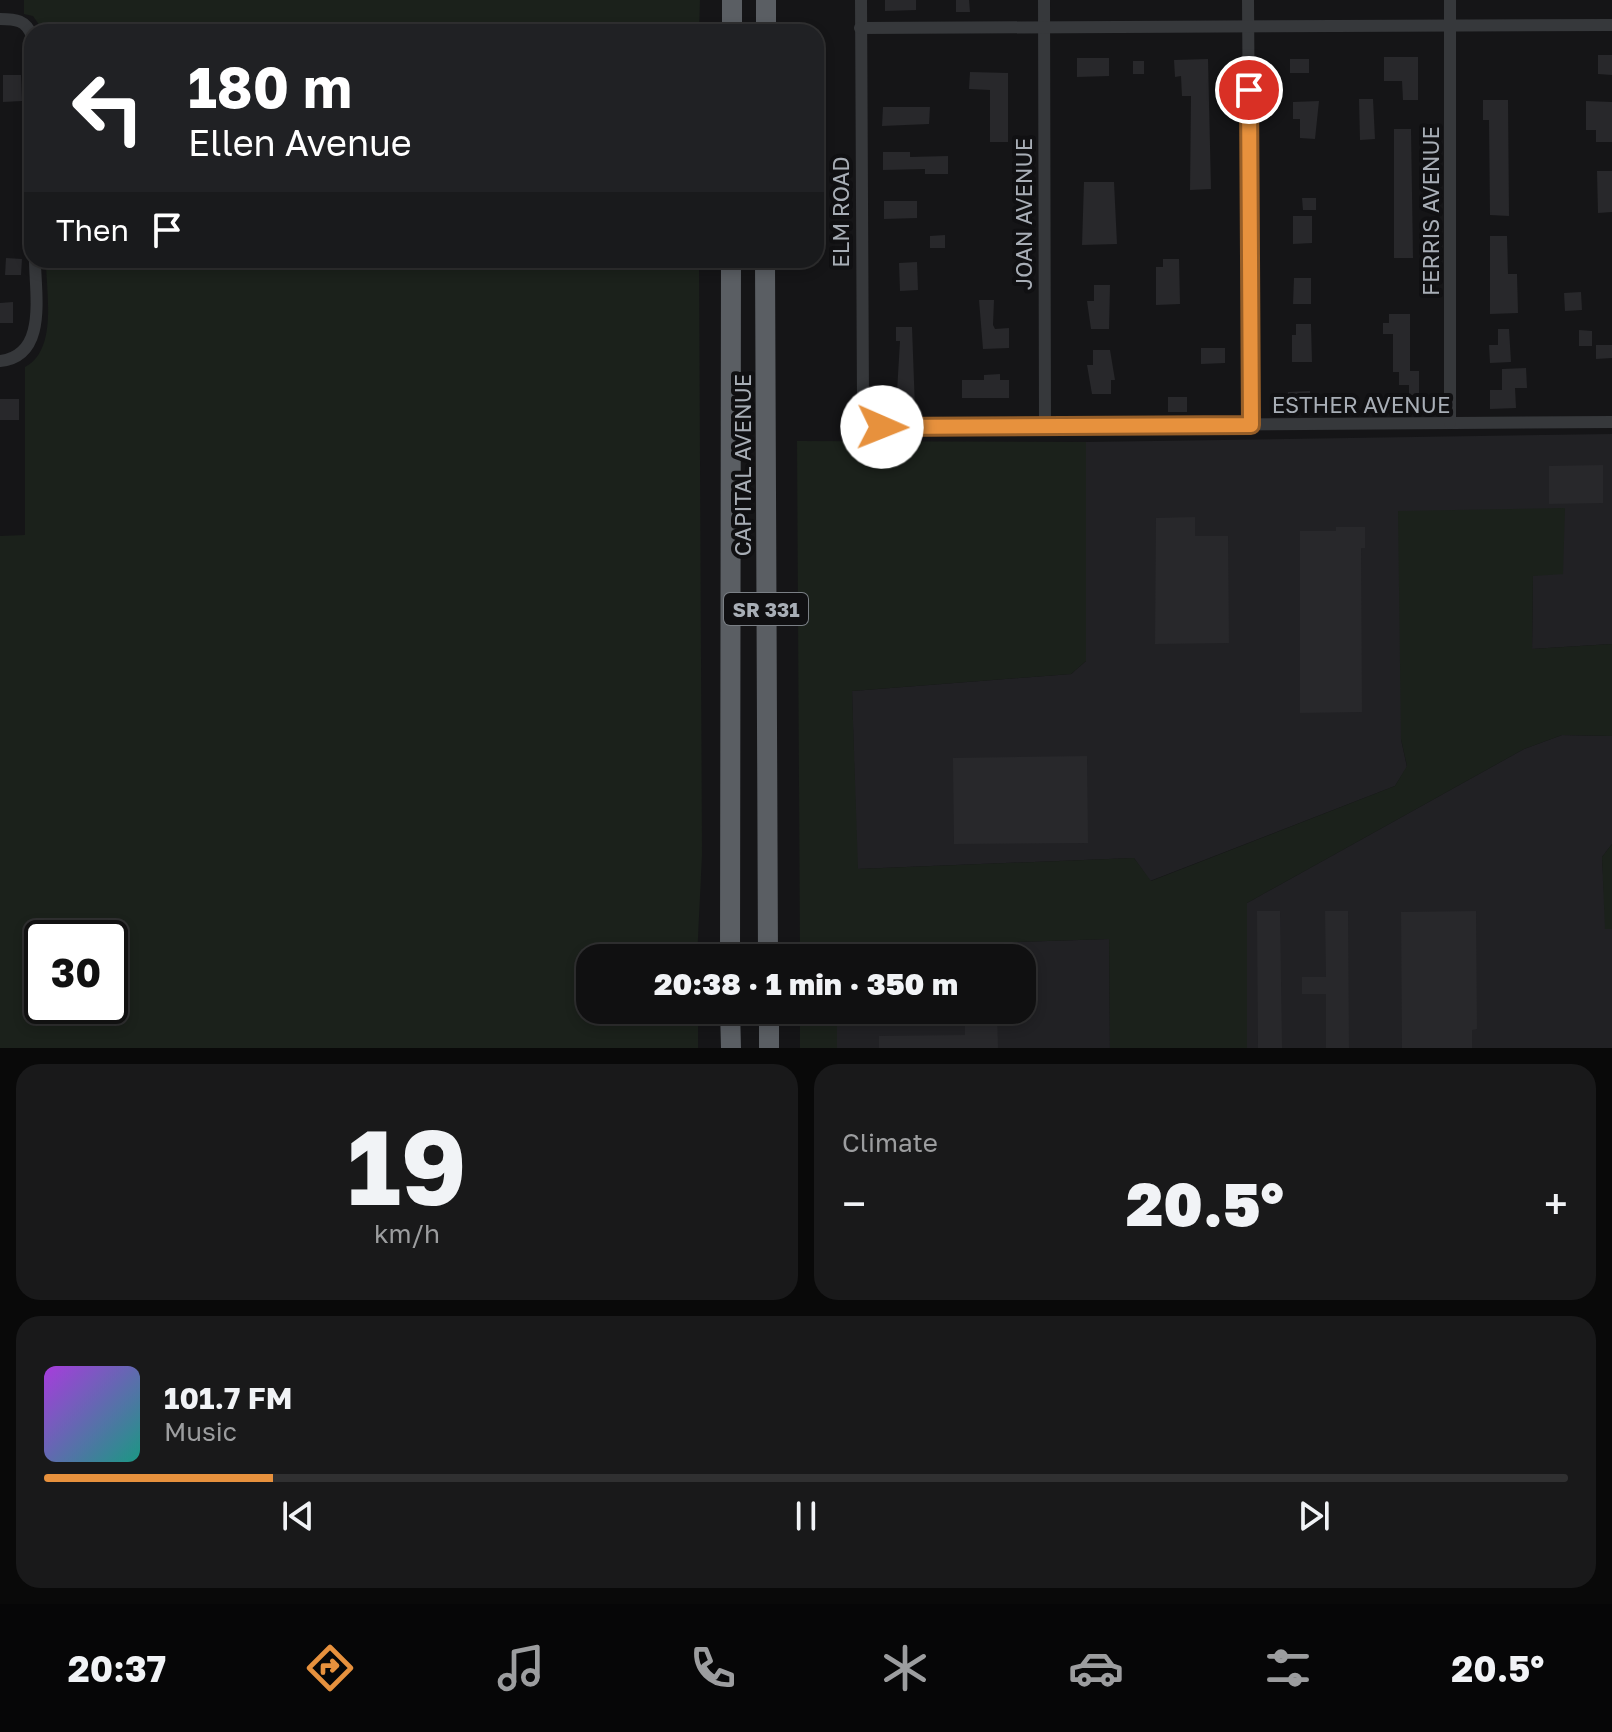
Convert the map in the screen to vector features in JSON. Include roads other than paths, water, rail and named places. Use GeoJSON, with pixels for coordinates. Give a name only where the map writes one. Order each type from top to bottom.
{"type":"FeatureCollection","features":[{"type":"Feature","properties":{"kind":"highway"},"geometry":{"type":"LineString","coordinates":[[732,0],[732,24]]}},
{"type":"Feature","properties":{"kind":"highway"},"geometry":{"type":"LineString","coordinates":[[766,0],[766,24]]}},
{"type":"Feature","properties":{"kind":"highway","name":"CAPITAL AVENUE"},"geometry":{"type":"LineString","coordinates":[[730,944],[731,268]]}},
{"type":"Feature","properties":{"kind":"highway","name":"CAPITAL AVENUE"},"geometry":{"type":"LineString","coordinates":[[765,268],[768,944]]}},
{"type":"Feature","properties":{"kind":"highway"},"geometry":{"type":"LineString","coordinates":[[730,1024],[731,1048]]}},
{"type":"Feature","properties":{"kind":"highway"},"geometry":{"type":"LineString","coordinates":[[769,1024],[769,1048]]}},
{"type":"Feature","properties":{"kind":"street","name":"ELM ROAD"},"geometry":{"type":"LineString","coordinates":[[861,0],[860,315],[863,402],[872,422]]}},
{"type":"Feature","properties":{"kind":"street","name":"JOAN AVENUE"},"geometry":{"type":"LineString","coordinates":[[1044,0],[1045,427]]}},
{"type":"Feature","properties":{"kind":"street"},"geometry":{"type":"LineString","coordinates":[[1248,0],[1251,425]]}},
{"type":"Feature","properties":{"kind":"street","name":"FERRIS AVENUE"},"geometry":{"type":"LineString","coordinates":[[1450,0],[1450,423]]}},
{"type":"Feature","properties":{"kind":"street"},"geometry":{"type":"LineString","coordinates":[[0,19],[15,19],[24,26]]}},
{"type":"Feature","properties":{"kind":"street"},"geometry":{"type":"LineString","coordinates":[[860,28],[1612,25]]}},
{"type":"Feature","properties":{"kind":"street"},"geometry":{"type":"LineString","coordinates":[[0,361],[23,353],[35,330],[35,268]]}},
{"type":"Feature","properties":{"kind":"street","name":"ESTHER AVENUE"},"geometry":{"type":"LineString","coordinates":[[872,422],[889,429],[1612,422]]}}]}
